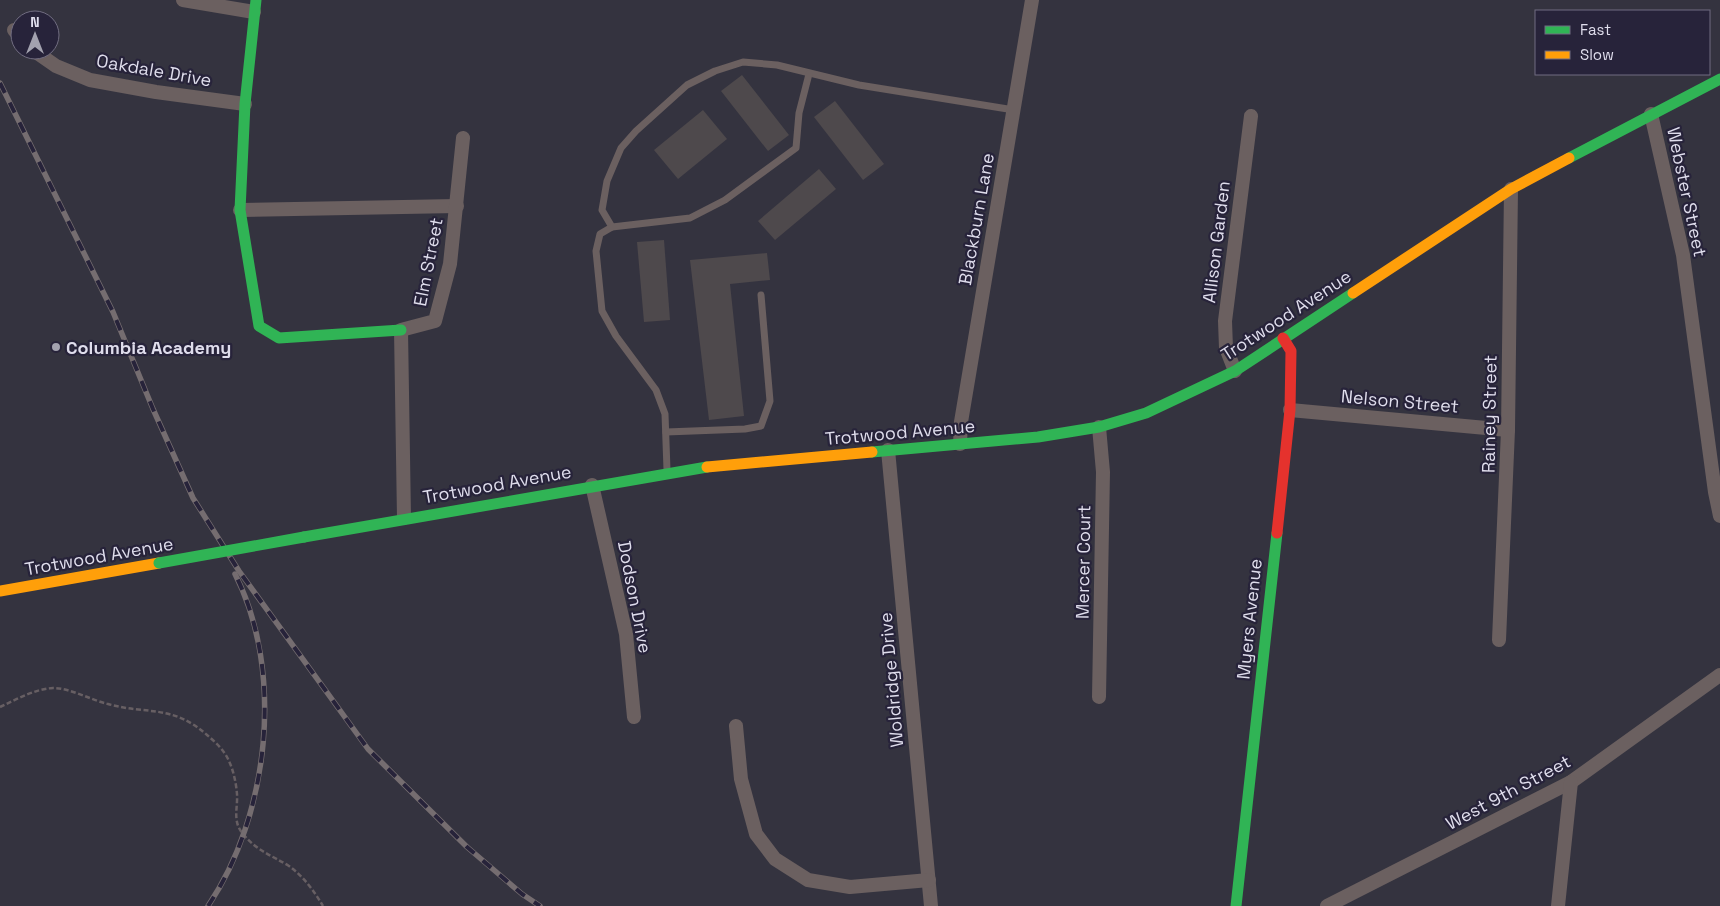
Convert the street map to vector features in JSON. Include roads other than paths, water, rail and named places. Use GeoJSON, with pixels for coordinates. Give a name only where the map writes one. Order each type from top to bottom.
{"type":"FeatureCollection","features":[{"type":"Feature","properties":{"kind":"main road"},"geometry":{"type":"LineString","coordinates":[[255,6],[245,104],[240,210],[259,326],[279,338],[401,330]]}},
{"type":"Feature","properties":{"kind":"main road","name":"Trotwood Avenue"},"geometry":{"type":"LineString","coordinates":[[0,591],[404,518],[668,473],[722,465],[1038,437],[1100,427],[1146,413],[1235,371],[1511,189],[1720,79]]}},
{"type":"Feature","properties":{"kind":"main road","name":"Myers Avenue"},"geometry":{"type":"LineString","coordinates":[[1236,906],[1290,410],[1291,351],[1283,338]]}},
{"type":"Feature","properties":{"kind":"street"},"geometry":{"type":"LineString","coordinates":[[183,0],[255,6]]}},
{"type":"Feature","properties":{"kind":"street","name":"Blackburn Lane"},"geometry":{"type":"LineString","coordinates":[[960,444],[960,422],[1032,0]]}},
{"type":"Feature","properties":{"kind":"street","name":"Oakdale Drive"},"geometry":{"type":"LineString","coordinates":[[48,60],[56,66],[90,80],[156,92],[245,104]]}},
{"type":"Feature","properties":{"kind":"street","name":"Webster Street"},"geometry":{"type":"LineString","coordinates":[[1651,114],[1684,255],[1720,516]]}},
{"type":"Feature","properties":{"kind":"street","name":"Allison Garden"},"geometry":{"type":"LineString","coordinates":[[1235,371],[1226,348],[1226,321],[1251,116]]}},
{"type":"Feature","properties":{"kind":"street","name":"Elm Street"},"geometry":{"type":"LineString","coordinates":[[401,330],[435,321],[450,264],[463,138]]}},
{"type":"Feature","properties":{"kind":"street","name":"Rainey Street"},"geometry":{"type":"LineString","coordinates":[[1499,640],[1508,430],[1511,189]]}},
{"type":"Feature","properties":{"kind":"street"},"geometry":{"type":"LineString","coordinates":[[240,210],[457,206]]}},
{"type":"Feature","properties":{"kind":"street"},"geometry":{"type":"LineString","coordinates":[[401,330],[404,518]]}},
{"type":"Feature","properties":{"kind":"street","name":"Nelson Street"},"geometry":{"type":"LineString","coordinates":[[1290,410],[1508,430]]}},
{"type":"Feature","properties":{"kind":"street","name":"Mercer Court"},"geometry":{"type":"LineString","coordinates":[[1099,697],[1103,482],[1100,427]]}},
{"type":"Feature","properties":{"kind":"street","name":"Woldridge Drive"},"geometry":{"type":"LineString","coordinates":[[888,450],[931,906]]}},
{"type":"Feature","properties":{"kind":"street","name":"Dodson Drive"},"geometry":{"type":"LineString","coordinates":[[592,485],[626,634],[634,718]]}},
{"type":"Feature","properties":{"kind":"street","name":"West 9th Street"},"geometry":{"type":"LineString","coordinates":[[1327,906],[1571,782],[1720,675]]}},
{"type":"Feature","properties":{"kind":"street"},"geometry":{"type":"LineString","coordinates":[[736,726],[741,779],[756,834],[775,859],[808,880],[850,887],[929,880]]}},
{"type":"Feature","properties":{"kind":"street"},"geometry":{"type":"LineString","coordinates":[[1558,906],[1571,782]]}},
{"type":"Feature","properties":{"kind":"lane"},"geometry":{"type":"LineString","coordinates":[[612,227],[602,210],[607,181],[621,148],[636,130],[687,85],[715,71],[743,62],[777,65],[858,86],[1014,110]]}},
{"type":"Feature","properties":{"kind":"lane"},"geometry":{"type":"LineString","coordinates":[[668,473],[665,414],[656,390],[616,336],[602,311],[596,251],[600,234],[612,227],[690,218],[726,200],[796,148],[799,113],[809,74]]}},
{"type":"Feature","properties":{"kind":"lane"},"geometry":{"type":"LineString","coordinates":[[666,432],[745,429],[761,426],[770,401],[761,295]]}},
{"type":"Feature","properties":{"kind":"railway"},"geometry":{"type":"LineString","coordinates":[[0,83],[113,312],[153,409],[193,498],[239,571],[368,749],[467,847],[522,894],[540,906]]}},
{"type":"Feature","properties":{"kind":"railway"},"geometry":{"type":"LineString","coordinates":[[208,906],[229,870],[245,830],[257,787],[263,743],[265,698],[260,655],[251,613],[235,574]]}},
{"type":"Feature","properties":{"kind":"place","name":"Columbia Academy"},"geometry":{"type":"Point","coordinates":[56,347]}}]}
